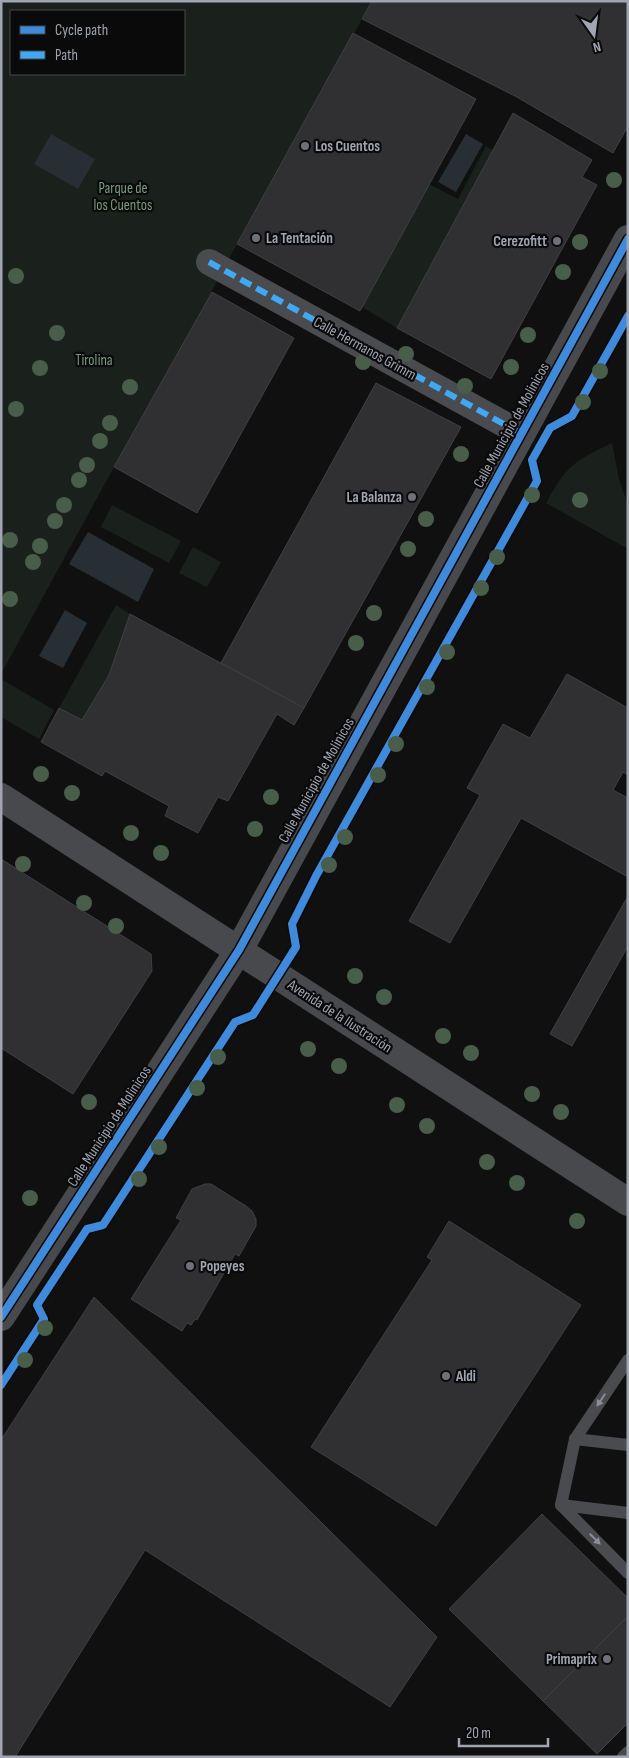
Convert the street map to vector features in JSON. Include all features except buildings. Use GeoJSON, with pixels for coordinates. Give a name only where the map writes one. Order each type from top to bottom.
{"type":"FeatureCollection","features":[{"type":"Feature","properties":{"kind":"street","name":"Calle Municipio de Molinicos"},"geometry":{"type":"LineString","coordinates":[[1,1317],[239,950],[628,239]]}},
{"type":"Feature","properties":{"kind":"street","name":"Calle Hermanos Grimm"},"geometry":{"type":"LineString","coordinates":[[209,262],[522,434]]}},
{"type":"Feature","properties":{"kind":"street","name":"Avenida de la Ilustración"},"geometry":{"type":"LineString","coordinates":[[1,797],[628,1202]]}},
{"type":"Feature","properties":{"kind":"lane"},"geometry":{"type":"LineString","coordinates":[[561,1505],[575,1439],[623,1375],[628,1360]]}},
{"type":"Feature","properties":{"kind":"lane"},"geometry":{"type":"LineString","coordinates":[[575,1439],[628,1445]]}},
{"type":"Feature","properties":{"kind":"lane"},"geometry":{"type":"LineString","coordinates":[[561,1505],[628,1513]]}},
{"type":"Feature","properties":{"kind":"lane"},"geometry":{"type":"LineString","coordinates":[[561,1505],[628,1573]]}},
{"type":"Feature","properties":{"kind":"lane"},"geometry":{"type":"LineString","coordinates":[[622,1757],[628,1752]]}},
{"type":"Feature","properties":{"kind":"green space","name":"Parque de los Cuentos"},"geometry":{"type":"Polygon","coordinates":[[[1,1],[372,1],[166,376],[1,674],[1,1]]]}},
{"type":"Feature","properties":{"kind":"green space"},"geometry":{"type":"Polygon","coordinates":[[[486,146],[493,150],[397,328],[362,307],[429,184],[458,199],[486,146]]]}},
{"type":"Feature","properties":{"kind":"green space"},"geometry":{"type":"Polygon","coordinates":[[[612,443],[619,479],[628,505],[628,549],[546,503],[560,479],[574,464],[612,443]]]}},
{"type":"Feature","properties":{"kind":"green space"},"geometry":{"type":"Polygon","coordinates":[[[112,505],[181,541],[169,563],[101,527],[112,505]]]}},
{"type":"Feature","properties":{"kind":"green space"},"geometry":{"type":"Polygon","coordinates":[[[193,547],[221,562],[207,587],[179,573],[193,547]]]}},
{"type":"Feature","properties":{"kind":"green space"},"geometry":{"type":"Polygon","coordinates":[[[116,605],[130,614],[109,675],[82,720],[59,708],[116,605]]]}},
{"type":"Feature","properties":{"kind":"green space"},"geometry":{"type":"Polygon","coordinates":[[[1,679],[54,710],[39,739],[1,717],[1,679]]]}},
{"type":"Feature","properties":{"kind":"shaded area"},"geometry":{"type":"Polygon","coordinates":[[[51,134],[95,159],[78,189],[34,164],[51,134]]]}},
{"type":"Feature","properties":{"kind":"shaded area"},"geometry":{"type":"Polygon","coordinates":[[[466,134],[483,144],[456,192],[438,182],[466,134]]]}},
{"type":"Feature","properties":{"kind":"shaded area"},"geometry":{"type":"Polygon","coordinates":[[[88,532],[154,569],[138,602],[69,564],[88,532]]]}},
{"type":"Feature","properties":{"kind":"shaded area"},"geometry":{"type":"Polygon","coordinates":[[[65,610],[87,623],[63,668],[39,656],[65,610]]]}},
{"type":"Feature","properties":{"kind":"marked path"},"geometry":{"type":"LineString","coordinates":[[209,262],[522,434]]}},
{"type":"Feature","properties":{"kind":"cycle path"},"geometry":{"type":"LineString","coordinates":[[1,1317],[239,950],[628,239]]}},
{"type":"Feature","properties":{"kind":"cycle path"},"geometry":{"type":"LineString","coordinates":[[1,1385],[44,1319],[37,1305],[87,1229],[103,1225],[235,1022],[253,1015],[296,947],[292,924],[316,876],[537,481],[532,460],[550,428],[572,416],[628,316]]}},
{"type":"Feature","properties":{"kind":"place","name":"Los Cuentos"},"geometry":{"type":"Point","coordinates":[305,146]}},
{"type":"Feature","properties":{"kind":"place","name":"La Tentación"},"geometry":{"type":"Point","coordinates":[256,238]}},
{"type":"Feature","properties":{"kind":"place","name":"Cerezofitt"},"geometry":{"type":"Point","coordinates":[557,241]}},
{"type":"Feature","properties":{"kind":"place","name":"La Balanza"},"geometry":{"type":"Point","coordinates":[412,497]}},
{"type":"Feature","properties":{"kind":"place","name":"Popeyes"},"geometry":{"type":"Point","coordinates":[190,1266]}},
{"type":"Feature","properties":{"kind":"place","name":"Aldi"},"geometry":{"type":"Point","coordinates":[446,1376]}},
{"type":"Feature","properties":{"kind":"place","name":"Primaprix"},"geometry":{"type":"Point","coordinates":[607,1659]}},
{"type":"Feature","properties":{"kind":"park label","name":"Tirolina"},"geometry":{"type":"Point","coordinates":[94,360]}}]}
